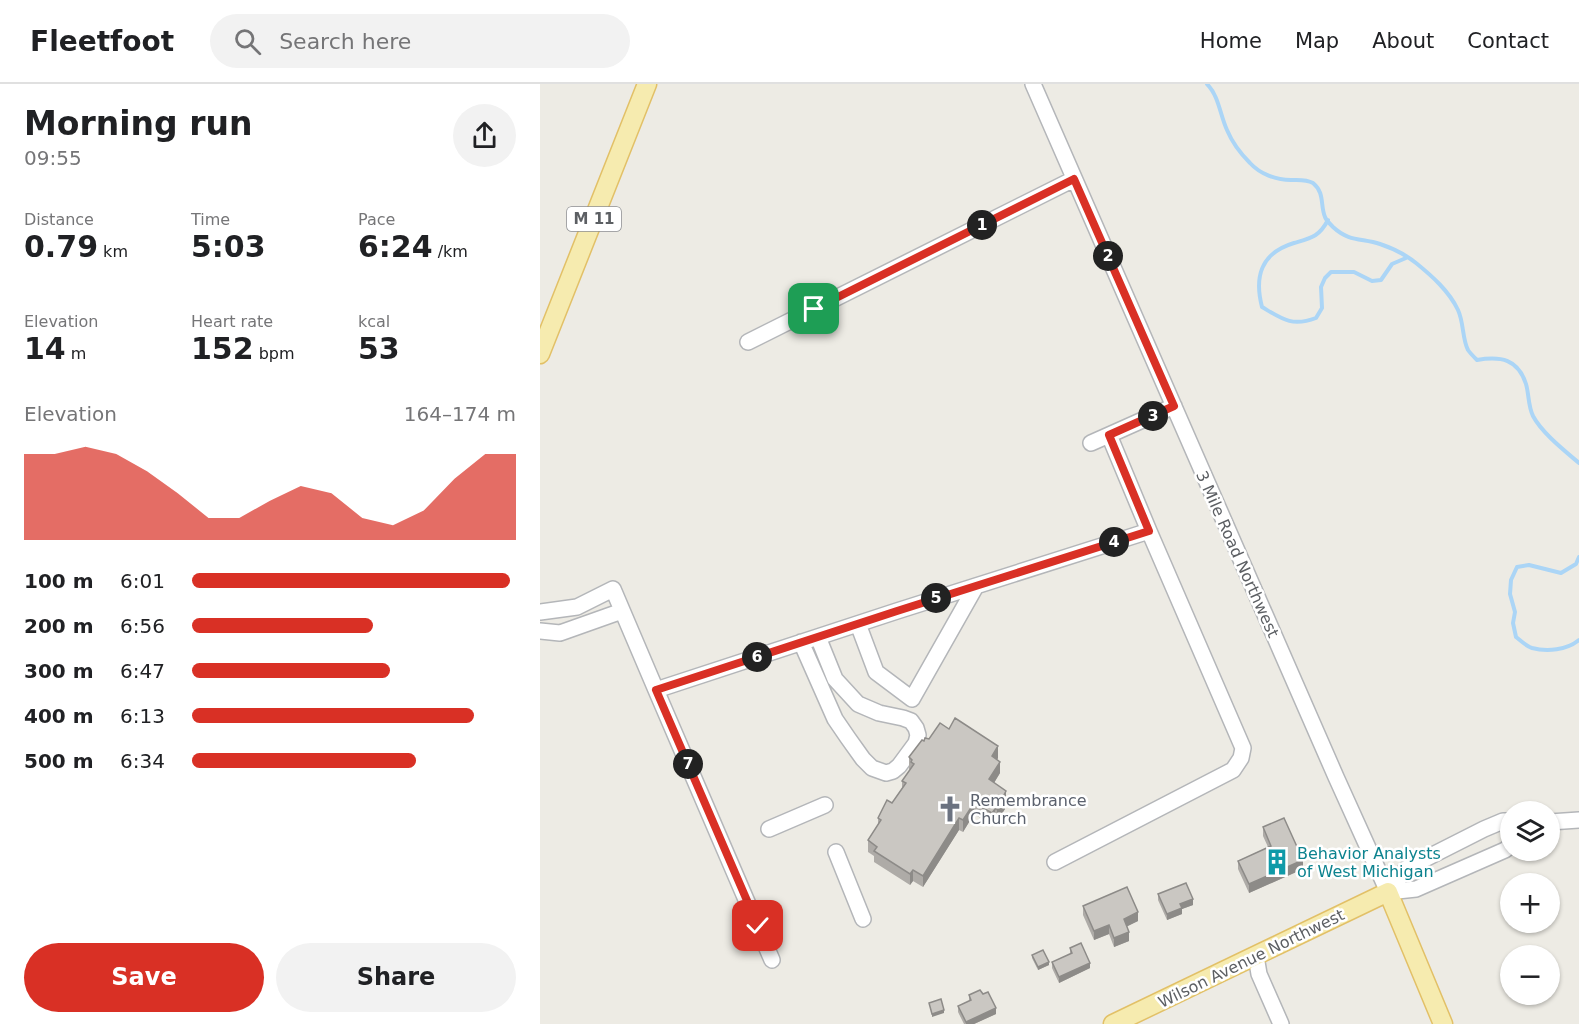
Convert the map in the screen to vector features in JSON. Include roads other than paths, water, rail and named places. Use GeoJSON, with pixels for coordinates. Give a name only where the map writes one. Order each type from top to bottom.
{"type":"FeatureCollection","features":[{"type":"Feature","properties":{"kind":"main road","name":"M 11"},"geometry":{"type":"LineString","coordinates":[[540,354],[647,84]]}},
{"type":"Feature","properties":{"kind":"main road","name":"Wilson Avenue Northwest"},"geometry":{"type":"LineString","coordinates":[[1113,1024],[1136,1019],[1256,956],[1388,892]]}},
{"type":"Feature","properties":{"kind":"main road","name":"3 Mile Road Northwest"},"geometry":{"type":"LineString","coordinates":[[1388,892],[1443,1024]]}},
{"type":"Feature","properties":{"kind":"street","name":"3 Mile Road Northwest"},"geometry":{"type":"LineString","coordinates":[[1033,84],[1331,767],[1388,892]]}},
{"type":"Feature","properties":{"kind":"street"},"geometry":{"type":"LineString","coordinates":[[748,342],[1074,179]]}},
{"type":"Feature","properties":{"kind":"street"},"geometry":{"type":"LineString","coordinates":[[1091,443],[1174,406]]}},
{"type":"Feature","properties":{"kind":"street"},"geometry":{"type":"LineString","coordinates":[[1054,862],[1233,770],[1241,758],[1243,748],[1109,435]]}},
{"type":"Feature","properties":{"kind":"street"},"geometry":{"type":"LineString","coordinates":[[656,690],[1149,531]]}},
{"type":"Feature","properties":{"kind":"street"},"geometry":{"type":"LineString","coordinates":[[903,717],[976,586]]}},
{"type":"Feature","properties":{"kind":"street"},"geometry":{"type":"LineString","coordinates":[[540,612],[578,607],[613,589],[772,960]]}},
{"type":"Feature","properties":{"kind":"street"},"geometry":{"type":"LineString","coordinates":[[540,631],[560,633],[622,611]]}},
{"type":"Feature","properties":{"kind":"street"},"geometry":{"type":"LineString","coordinates":[[858,624],[876,672],[912,699]]}},
{"type":"Feature","properties":{"kind":"street"},"geometry":{"type":"LineString","coordinates":[[801,642],[835,719],[855,748],[872,768],[886,773],[893,771],[916,743],[918,735],[916,728],[911,721],[903,717],[879,713],[858,704],[835,679],[818,637]]}},
{"type":"Feature","properties":{"kind":"street"},"geometry":{"type":"LineString","coordinates":[[769,829],[825,805]]}},
{"type":"Feature","properties":{"kind":"street"},"geometry":{"type":"LineString","coordinates":[[1560,821],[1579,820]]}},
{"type":"Feature","properties":{"kind":"street"},"geometry":{"type":"LineString","coordinates":[[1388,892],[1407,868],[1500,822]]}},
{"type":"Feature","properties":{"kind":"street"},"geometry":{"type":"LineString","coordinates":[[836,852],[863,919]]}},
{"type":"Feature","properties":{"kind":"street"},"geometry":{"type":"LineString","coordinates":[[1388,892],[1416,889],[1500,852]]}},
{"type":"Feature","properties":{"kind":"street"},"geometry":{"type":"LineString","coordinates":[[1256,956],[1259,974],[1281,1024]]}},
{"type":"Feature","properties":{"kind":"waterway"},"geometry":{"type":"LineString","coordinates":[[1207,84],[1217,100],[1231,139],[1254,167],[1274,178],[1305,180],[1313,183],[1321,195],[1326,218],[1339,232],[1399,252],[1440,284],[1458,310],[1469,351],[1477,360],[1501,359],[1518,369],[1526,384],[1533,416],[1542,429],[1579,463]]}},
{"type":"Feature","properties":{"kind":"waterway"},"geometry":{"type":"LineString","coordinates":[[1328,220],[1314,236],[1283,247],[1267,259],[1259,285],[1262,307],[1294,322],[1308,321],[1316,318],[1322,308],[1321,287],[1331,272],[1354,272],[1372,281],[1381,280],[1392,264],[1406,258]]}},
{"type":"Feature","properties":{"kind":"waterway"},"geometry":{"type":"LineString","coordinates":[[1579,557],[1576,564],[1561,573],[1529,565],[1517,567],[1511,580],[1510,594],[1515,612],[1513,623],[1516,637],[1526,645],[1550,650],[1569,646],[1579,640]]}},
{"type":"Feature","properties":{"kind":"place","name":"Remembrance Church"},"geometry":{"type":"Point","coordinates":[950,809]}},
{"type":"Feature","properties":{"kind":"place","name":"Behavior Analysts of West Michigan"},"geometry":{"type":"Point","coordinates":[1277,862]}}]}
